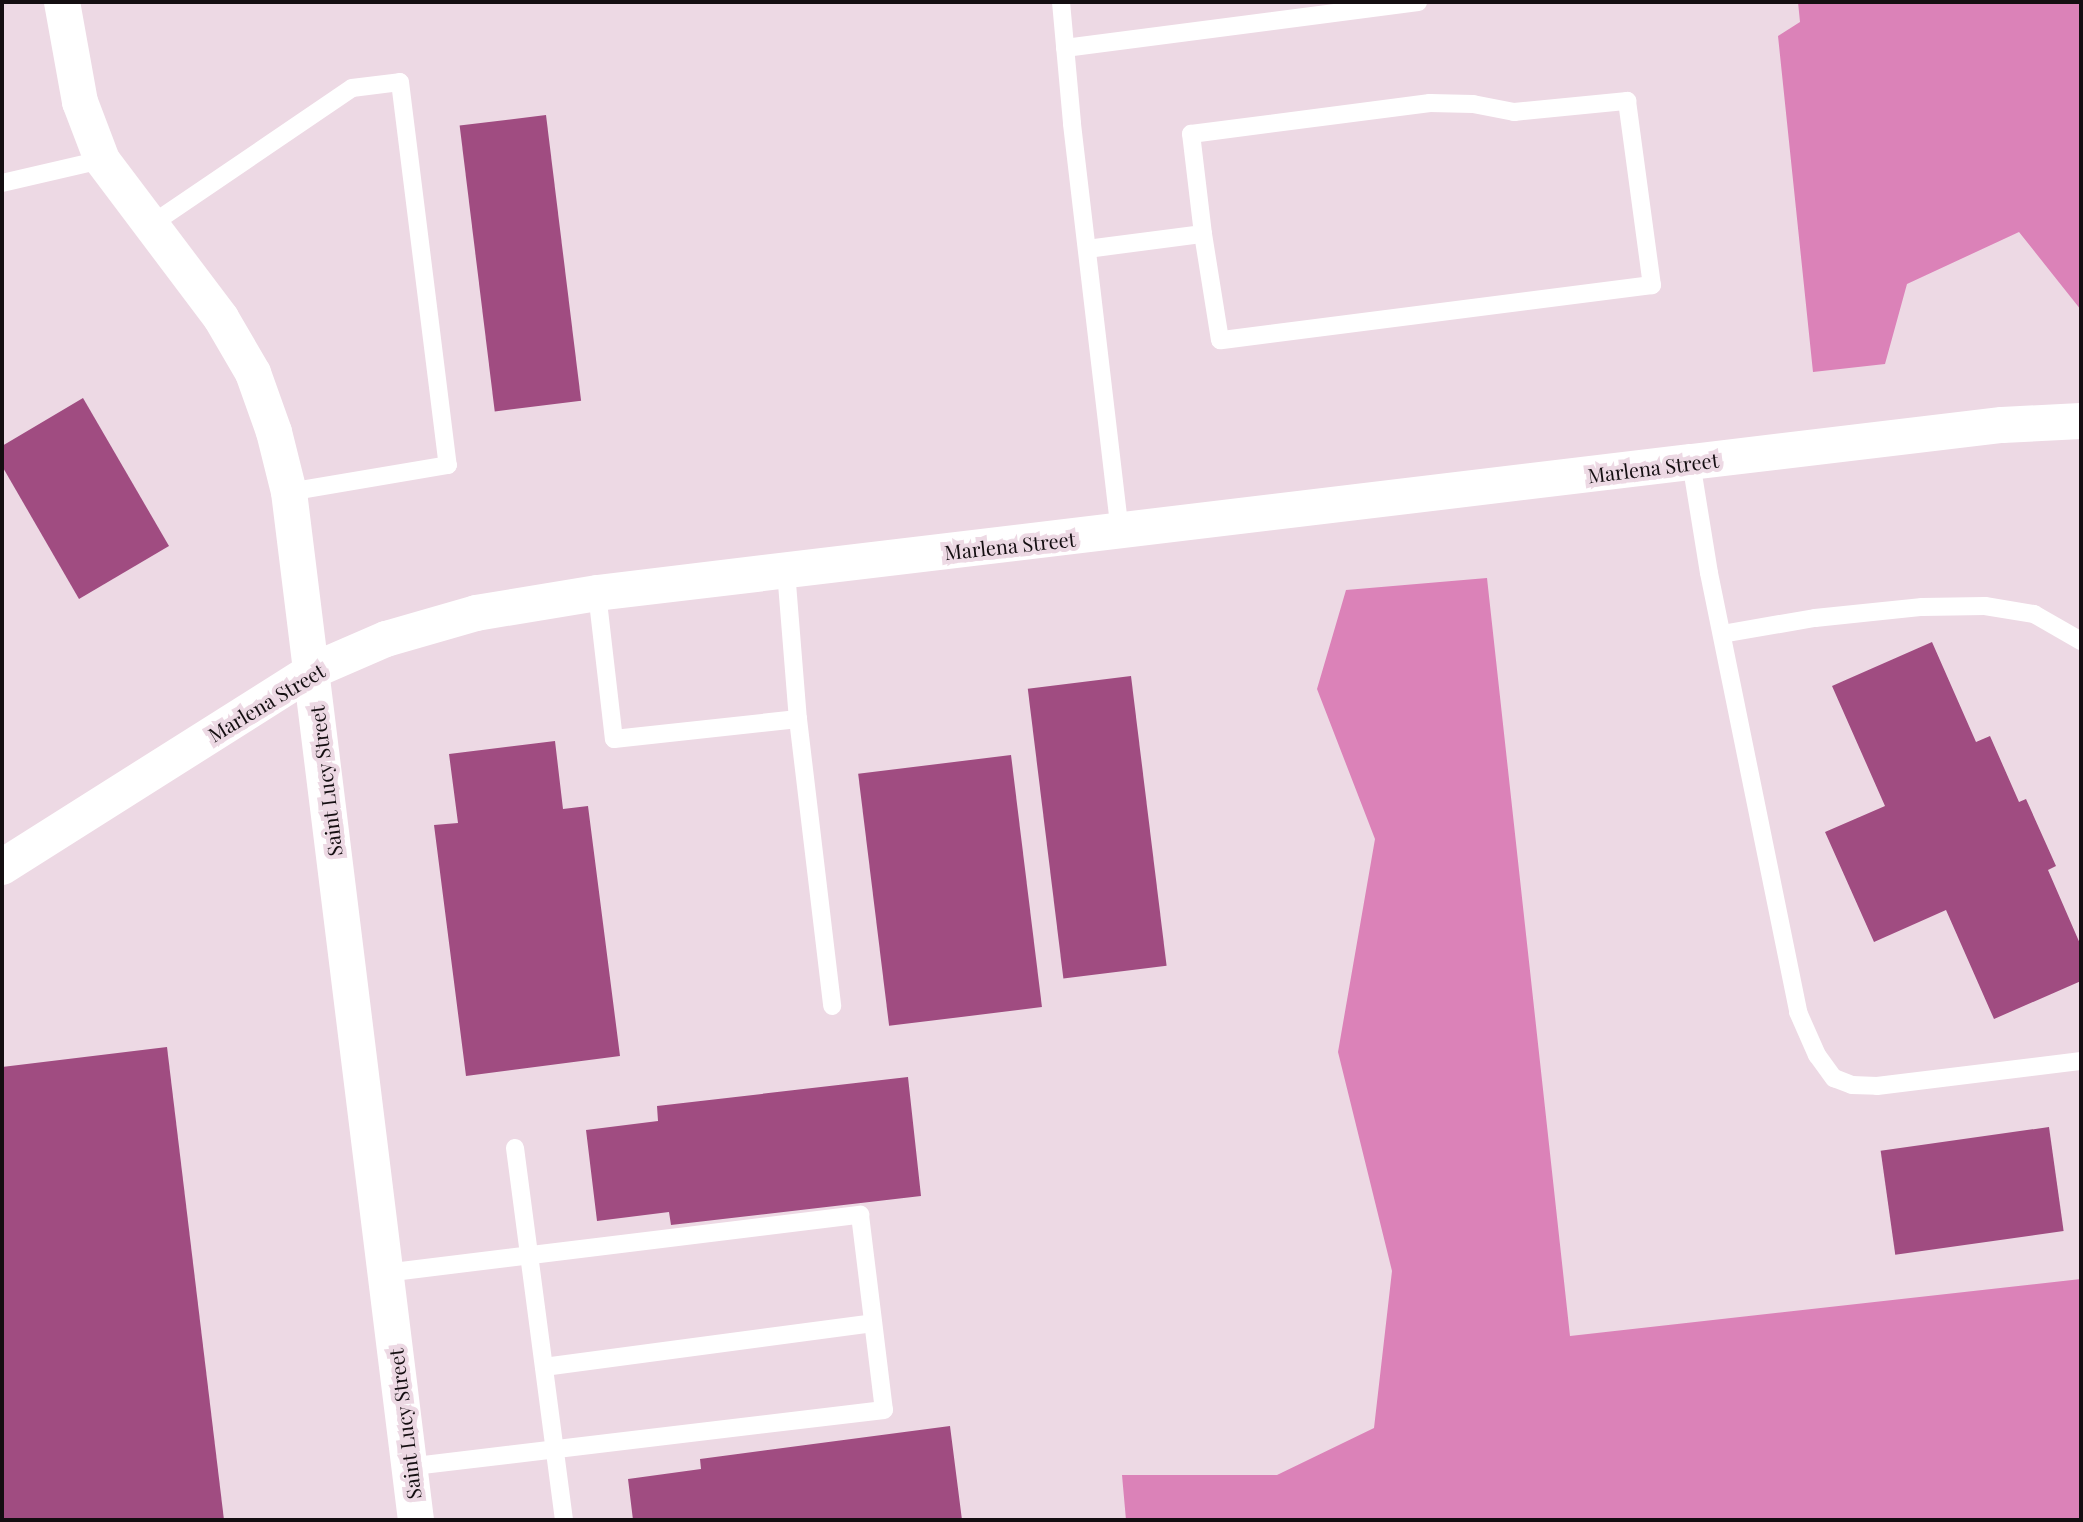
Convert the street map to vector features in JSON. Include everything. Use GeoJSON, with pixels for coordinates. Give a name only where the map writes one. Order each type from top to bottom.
{"type":"FeatureCollection","features":[{"type":"Feature","properties":{"kind":"street","name":"Saint Lucy Street"},"geometry":{"type":"LineString","coordinates":[[62,2],[80,102],[102,160],[221,318],[253,373],[274,432],[289,492],[416,1520]]}},
{"type":"Feature","properties":{"kind":"street","name":"Marlena Street"},"geometry":{"type":"LineString","coordinates":[[2,867],[312,671],[386,639],[476,613],[597,593],[1691,462],[2002,425],[2081,421]]}},
{"type":"Feature","properties":{"kind":"lane"},"geometry":{"type":"LineString","coordinates":[[1061,2],[1120,532]]}},
{"type":"Feature","properties":{"kind":"lane"},"geometry":{"type":"LineString","coordinates":[[1065,48],[1418,2]]}},
{"type":"Feature","properties":{"kind":"lane"},"geometry":{"type":"LineString","coordinates":[[149,226],[352,88],[400,82],[448,465],[289,492]]}},
{"type":"Feature","properties":{"kind":"lane"},"geometry":{"type":"LineString","coordinates":[[1627,101],[1652,285],[1220,340],[1203,234],[1191,134],[1430,103],[1473,104],[1514,112],[1627,101]]}},
{"type":"Feature","properties":{"kind":"lane"},"geometry":{"type":"LineString","coordinates":[[2,183],[102,160]]}},
{"type":"Feature","properties":{"kind":"lane"},"geometry":{"type":"LineString","coordinates":[[1087,249],[1203,234]]}},
{"type":"Feature","properties":{"kind":"lane"},"geometry":{"type":"LineString","coordinates":[[1691,462],[1722,634],[1798,1012],[1817,1055],[1834,1078],[1852,1085],[1877,1086],[2081,1061]]}},
{"type":"Feature","properties":{"kind":"lane"},"geometry":{"type":"LineString","coordinates":[[786,571],[798,719],[832,1006]]}},
{"type":"Feature","properties":{"kind":"lane"},"geometry":{"type":"LineString","coordinates":[[597,593],[614,739],[798,719]]}},
{"type":"Feature","properties":{"kind":"lane"},"geometry":{"type":"LineString","coordinates":[[1722,634],[1891,610],[1985,606],[2034,614],[2081,641]]}},
{"type":"Feature","properties":{"kind":"lane"},"geometry":{"type":"LineString","coordinates":[[515,1148],[564,1520]]}},
{"type":"Feature","properties":{"kind":"lane"},"geometry":{"type":"LineString","coordinates":[[385,1273],[860,1215],[884,1410],[409,1467]]}},
{"type":"Feature","properties":{"kind":"lane"},"geometry":{"type":"LineString","coordinates":[[544,1367],[873,1323]]}},
{"type":"Feature","properties":{"kind":"shaded area"},"geometry":{"type":"Polygon","coordinates":[[[1798,2],[2081,2],[2081,310],[2019,232],[1907,284],[1885,364],[1813,372],[1778,36],[1800,22],[1798,2]]]}},
{"type":"Feature","properties":{"kind":"shaded area"},"geometry":{"type":"Polygon","coordinates":[[[1487,578],[1570,1336],[2081,1279],[2081,1520],[1126,1520],[1122,1475],[1277,1475],[1374,1428],[1392,1271],[1338,1052],[1375,839],[1317,689],[1346,590],[1487,578]]]}},
{"type":"Feature","properties":{"kind":"building"},"geometry":{"type":"Polygon","coordinates":[[[546,115],[581,401],[495,411],[460,126],[546,115]]]}},
{"type":"Feature","properties":{"kind":"building"},"geometry":{"type":"Polygon","coordinates":[[[83,398],[169,546],[79,599],[2,466],[2,446],[83,398]]]}},
{"type":"Feature","properties":{"kind":"building"},"geometry":{"type":"Polygon","coordinates":[[[1932,642],[1976,742],[1990,736],[2019,802],[2026,799],[2056,866],[2048,870],[2081,946],[2081,981],[1994,1019],[1946,910],[1874,942],[1825,832],[1885,806],[1832,686],[1932,642]]]}},
{"type":"Feature","properties":{"kind":"building"},"geometry":{"type":"Polygon","coordinates":[[[1131,676],[1167,966],[1063,978],[1028,689],[1131,676]]]}},
{"type":"Feature","properties":{"kind":"building"},"geometry":{"type":"Polygon","coordinates":[[[555,741],[563,809],[588,806],[620,1056],[466,1076],[434,825],[458,823],[449,754],[555,741]]]}},
{"type":"Feature","properties":{"kind":"building"},"geometry":{"type":"Polygon","coordinates":[[[1011,755],[1042,1007],[889,1026],[858,774],[1011,755]]]}},
{"type":"Feature","properties":{"kind":"building"},"geometry":{"type":"Polygon","coordinates":[[[167,1047],[224,1520],[2,1520],[2,1067],[167,1047]]]}},
{"type":"Feature","properties":{"kind":"building"},"geometry":{"type":"Polygon","coordinates":[[[908,1077],[921,1196],[671,1225],[669,1212],[597,1221],[586,1130],[658,1121],[657,1106],[908,1077]]]}},
{"type":"Feature","properties":{"kind":"building"},"geometry":{"type":"Polygon","coordinates":[[[2049,1127],[2064,1231],[1895,1255],[1881,1151],[2049,1127]]]}},
{"type":"Feature","properties":{"kind":"building"},"geometry":{"type":"Polygon","coordinates":[[[950,1426],[962,1520],[633,1520],[628,1479],[701,1469],[700,1459],[950,1426]]]}}]}
